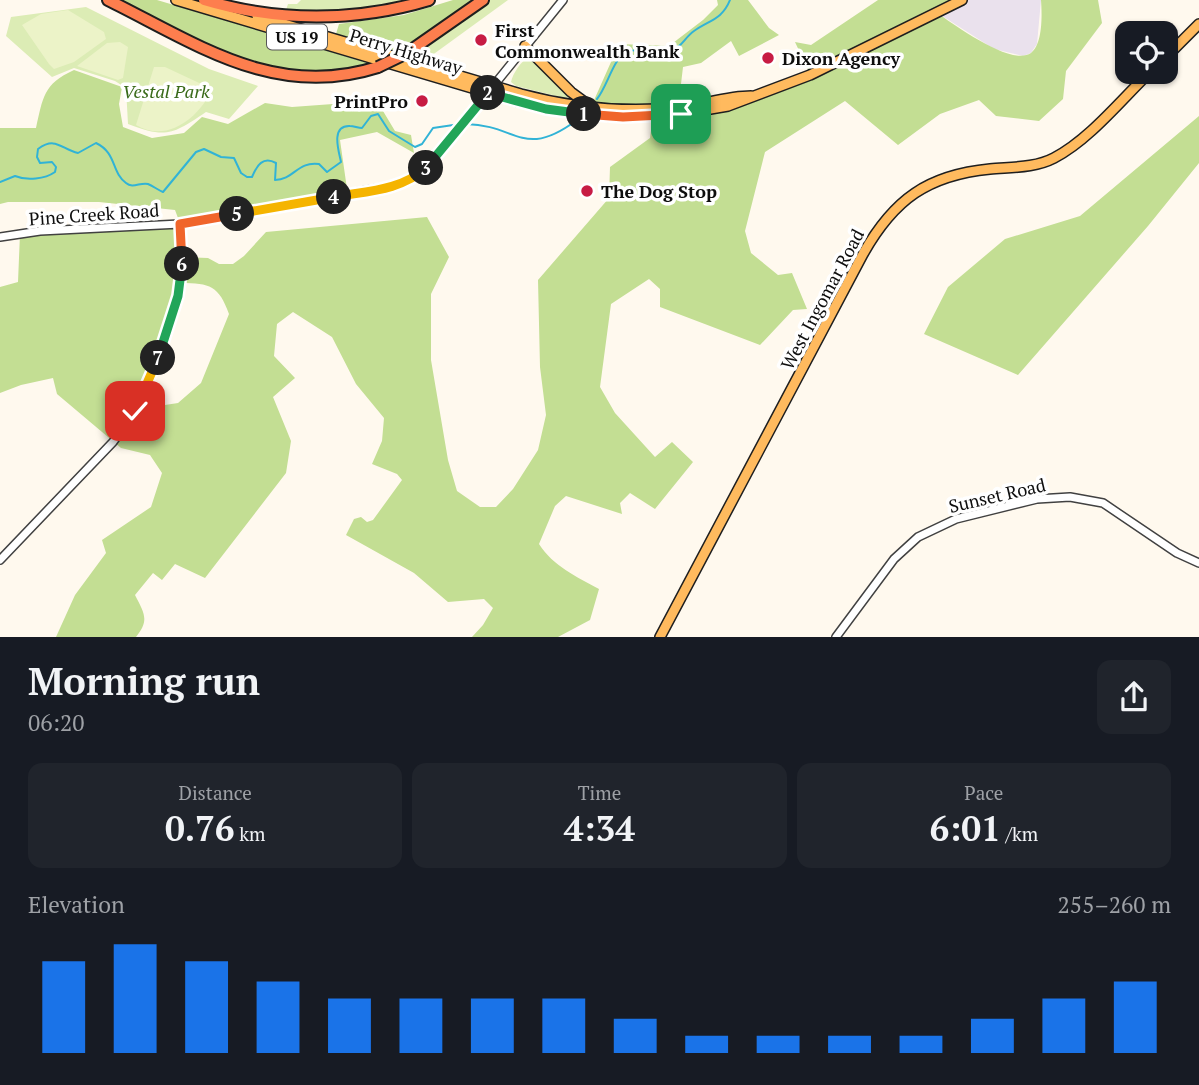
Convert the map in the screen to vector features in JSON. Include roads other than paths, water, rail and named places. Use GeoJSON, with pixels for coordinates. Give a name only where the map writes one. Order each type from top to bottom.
{"type":"FeatureCollection","features":[{"type":"Feature","properties":{"kind":"highway"},"geometry":{"type":"LineString","coordinates":[[108,0],[227,58],[268,73],[325,78],[377,67],[407,53],[483,0]]}},
{"type":"Feature","properties":{"kind":"highway","name":"Perry Highway"},"geometry":{"type":"LineString","coordinates":[[204,0],[227,7]]}},
{"type":"Feature","properties":{"kind":"highway"},"geometry":{"type":"LineString","coordinates":[[227,7],[291,15],[339,16],[386,11],[429,0]]}},
{"type":"Feature","properties":{"kind":"main road","name":"Perry Highway"},"geometry":{"type":"LineString","coordinates":[[176,0],[490,89],[548,101],[592,107],[665,108],[752,96]]}},
{"type":"Feature","properties":{"kind":"main road","name":"Perry Highway"},"geometry":{"type":"LineString","coordinates":[[227,7],[546,109],[623,117],[696,112],[742,102],[810,75],[961,0]]}},
{"type":"Feature","properties":{"kind":"main road"},"geometry":{"type":"LineString","coordinates":[[1178,45],[1199,24]]}},
{"type":"Feature","properties":{"kind":"main road"},"geometry":{"type":"LineString","coordinates":[[525,46],[571,92],[592,107]]}},
{"type":"Feature","properties":{"kind":"main road","name":"West Ingomar Road"},"geometry":{"type":"LineString","coordinates":[[660,637],[863,254],[887,217],[913,194],[947,176],[1019,167],[1054,158],[1080,140],[1138,84]]}},
{"type":"Feature","properties":{"kind":"street","name":"Pine Creek Road"},"geometry":{"type":"LineString","coordinates":[[0,237],[40,231],[180,224],[396,186],[424,170],[563,0]]}},
{"type":"Feature","properties":{"kind":"street"},"geometry":{"type":"LineString","coordinates":[[0,560],[113,442],[135,411],[156,365],[178,296],[182,269],[180,224]]}},
{"type":"Feature","properties":{"kind":"street","name":"Sunset Road"},"geometry":{"type":"LineString","coordinates":[[836,637],[894,559],[924,533],[956,519],[1046,497],[1079,498],[1103,503],[1177,553],[1199,563]]}},
{"type":"Feature","properties":{"kind":"waterway"},"geometry":{"type":"LineString","coordinates":[[597,99],[617,61],[625,53],[635,50],[673,50],[694,31],[719,16],[730,0]]}},
{"type":"Feature","properties":{"kind":"waterway"},"geometry":{"type":"LineString","coordinates":[[0,182],[15,176],[36,179],[55,172],[56,167],[52,162],[40,163],[37,157],[38,149],[54,143],[78,153],[96,143],[111,157],[118,174],[126,183],[148,184],[163,192],[196,152],[204,149],[221,157],[234,158],[241,173],[247,177],[252,177],[264,161],[276,163],[275,180],[312,164],[319,164],[327,172],[341,162],[337,140],[340,130],[350,126],[362,128],[371,116],[378,114],[389,131],[415,147],[422,144],[433,128],[460,124]]}},
{"type":"Feature","properties":{"kind":"waterway"},"geometry":{"type":"LineString","coordinates":[[466,124],[498,129],[532,139],[559,132],[577,120]]}},
{"type":"Feature","properties":{"kind":"place","name":"First Commonwealth Bank"},"geometry":{"type":"Point","coordinates":[481,40]}},
{"type":"Feature","properties":{"kind":"place","name":"Dixon Agency"},"geometry":{"type":"Point","coordinates":[768,58]}},
{"type":"Feature","properties":{"kind":"place","name":"PrintPro"},"geometry":{"type":"Point","coordinates":[422,101]}},
{"type":"Feature","properties":{"kind":"place","name":"The Dog Stop"},"geometry":{"type":"Point","coordinates":[587,191]}},
{"type":"Feature","properties":{"kind":"park label","name":"Vestal Park"},"geometry":{"type":"Point","coordinates":[166,91]}}]}
